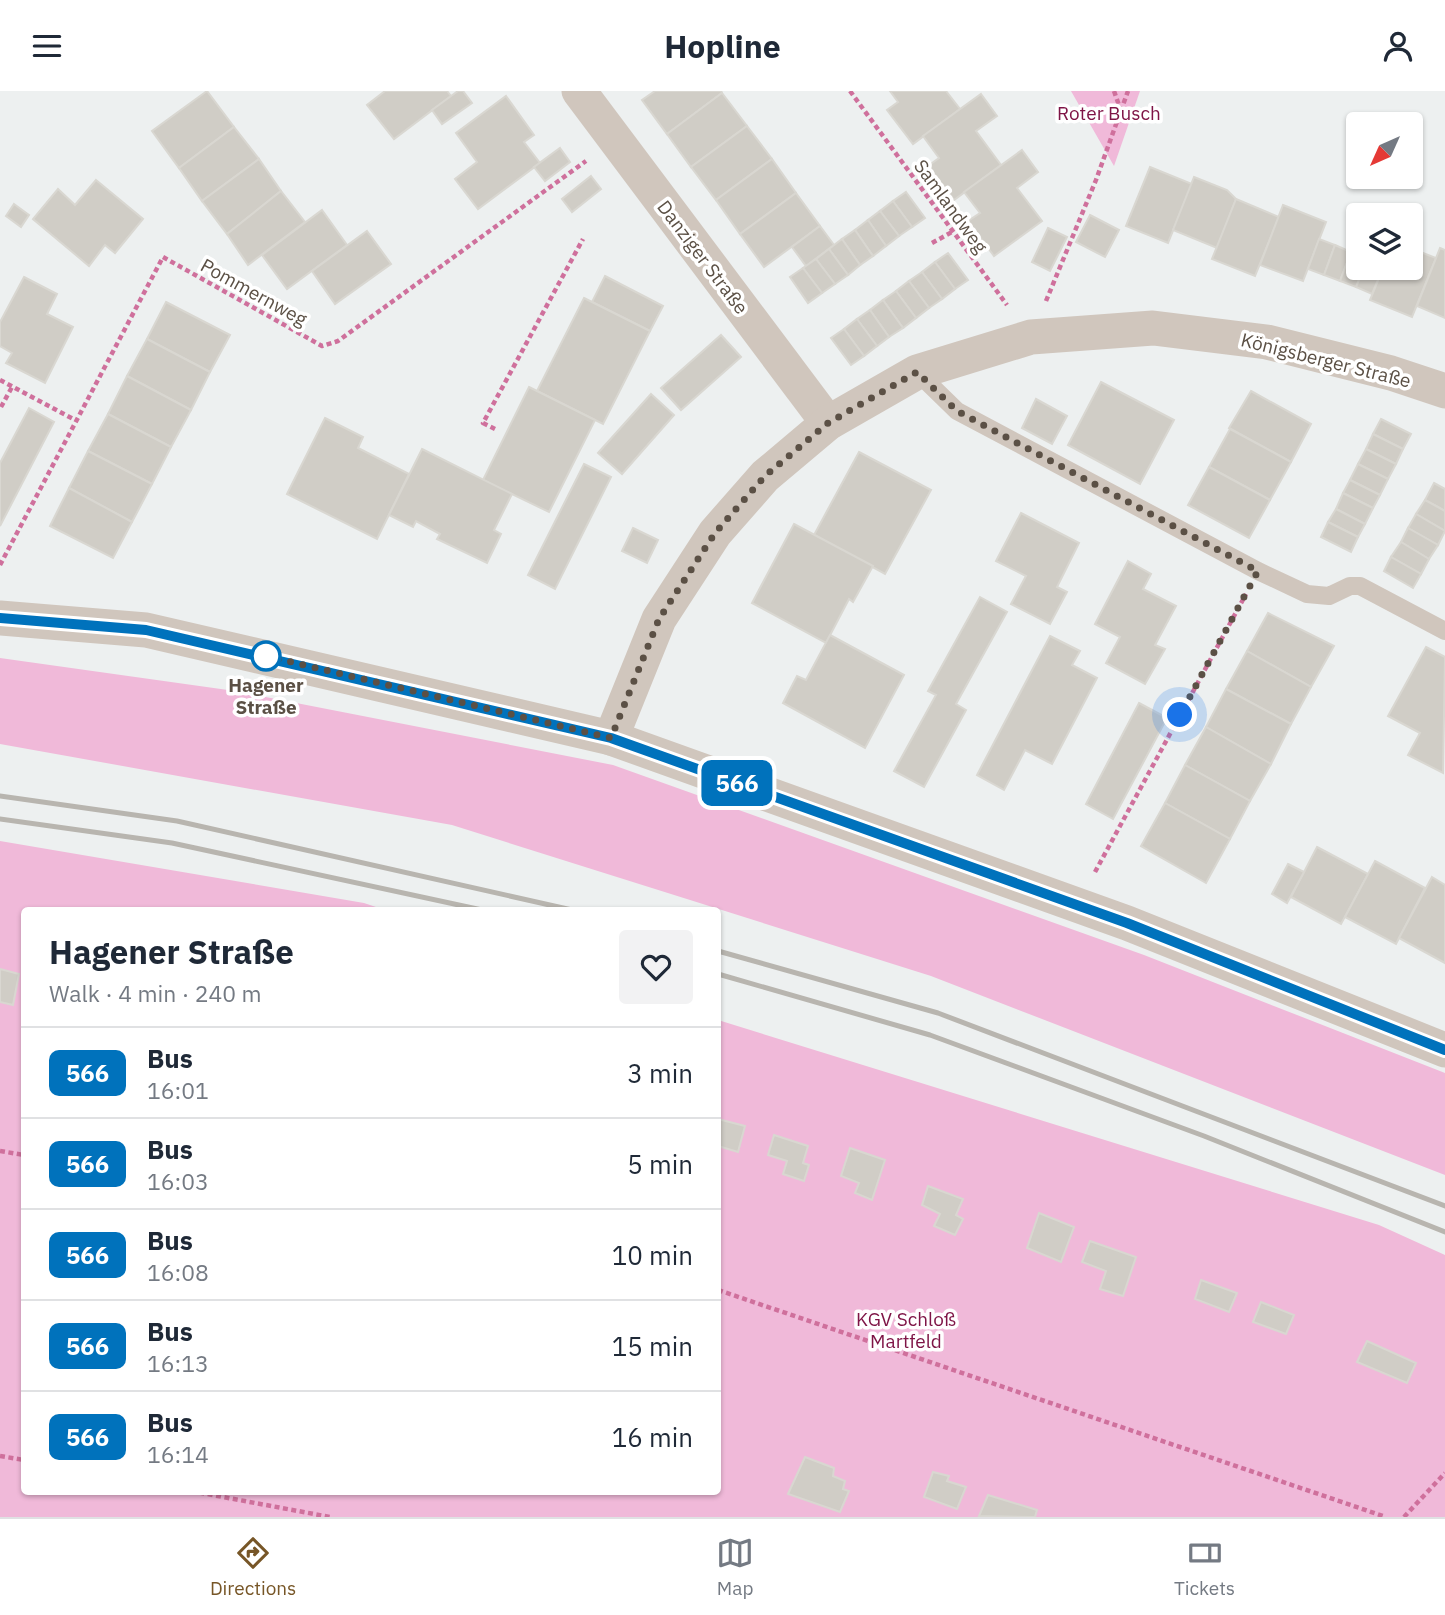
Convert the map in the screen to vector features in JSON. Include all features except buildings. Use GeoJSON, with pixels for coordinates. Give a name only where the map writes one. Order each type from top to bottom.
{"type":"FeatureCollection","features":[{"type":"Feature","properties":{"kind":"street","name":"Danziger Straße"},"geometry":{"type":"LineString","coordinates":[[579,91],[828,423]]}},
{"type":"Feature","properties":{"kind":"street","name":"Königsberger Straße"},"geometry":{"type":"LineString","coordinates":[[611,738],[659,619],[715,533],[765,476],[828,423],[917,372],[1031,337],[1153,328],[1267,342],[1391,373],[1445,391]]}},
{"type":"Feature","properties":{"kind":"street"},"geometry":{"type":"LineString","coordinates":[[0,618],[146,630],[611,738],[1127,923],[1445,1050]]}},
{"type":"Feature","properties":{"kind":"lane"},"geometry":{"type":"LineString","coordinates":[[917,372],[957,411],[1258,571],[1317,597],[1360,586],[1445,631]]}},
{"type":"Feature","properties":{"kind":"path","name":"Samlandweg"},"geometry":{"type":"LineString","coordinates":[[850,91],[1031,337]]}},
{"type":"Feature","properties":{"kind":"path"},"geometry":{"type":"LineString","coordinates":[[1114,91],[1121,111]]}},
{"type":"Feature","properties":{"kind":"path"},"geometry":{"type":"LineString","coordinates":[[1031,337],[1128,91]]}},
{"type":"Feature","properties":{"kind":"path","name":"Pommernweg"},"geometry":{"type":"LineString","coordinates":[[0,565],[163,257],[322,347],[338,341],[615,140]]}},
{"type":"Feature","properties":{"kind":"path"},"geometry":{"type":"LineString","coordinates":[[932,243],[953,232]]}},
{"type":"Feature","properties":{"kind":"path"},"geometry":{"type":"LineString","coordinates":[[495,429],[483,423],[583,239]]}},
{"type":"Feature","properties":{"kind":"path"},"geometry":{"type":"LineString","coordinates":[[0,380],[75,420]]}},
{"type":"Feature","properties":{"kind":"path"},"geometry":{"type":"LineString","coordinates":[[1,407],[12,387]]}},
{"type":"Feature","properties":{"kind":"path"},"geometry":{"type":"LineString","coordinates":[[1116,834],[1258,571]]}},
{"type":"Feature","properties":{"kind":"path"},"geometry":{"type":"LineString","coordinates":[[0,1151],[21,1154]]}},
{"type":"Feature","properties":{"kind":"path"},"geometry":{"type":"LineString","coordinates":[[721,1291],[1386,1517]]}},
{"type":"Feature","properties":{"kind":"path"},"geometry":{"type":"LineString","coordinates":[[0,1456],[21,1460]]}},
{"type":"Feature","properties":{"kind":"path"},"geometry":{"type":"LineString","coordinates":[[1404,1517],[1445,1473]]}},
{"type":"Feature","properties":{"kind":"path"},"geometry":{"type":"LineString","coordinates":[[212,1495],[330,1517]]}},
{"type":"Feature","properties":{"kind":"green space","name":"Roter Busch"},"geometry":{"type":"Polygon","coordinates":[[[1071,91],[1140,91],[1114,166],[1071,91]]]}},
{"type":"Feature","properties":{"kind":"green space"},"geometry":{"type":"Polygon","coordinates":[[[0,658],[235,691],[613,765],[1144,955],[1445,1073],[1445,1175],[931,976],[721,910],[721,907],[712,907],[452,825],[0,744],[0,658]]]}},
{"type":"Feature","properties":{"kind":"green space","name":"KGV Schloß Martfeld"},"geometry":{"type":"Polygon","coordinates":[[[0,841],[376,907],[21,907],[21,1495],[721,1495],[721,1021],[1379,1225],[1445,1255],[1445,1517],[0,1517],[0,841]]]}},
{"type":"Feature","properties":{"kind":"railway"},"geometry":{"type":"LineString","coordinates":[[0,796],[177,821],[559,907]]}},
{"type":"Feature","properties":{"kind":"railway"},"geometry":{"type":"LineString","coordinates":[[0,819],[172,843],[468,907]]}},
{"type":"Feature","properties":{"kind":"railway"},"geometry":{"type":"LineString","coordinates":[[721,952],[938,1013],[1445,1206]]}},
{"type":"Feature","properties":{"kind":"railway"},"geometry":{"type":"LineString","coordinates":[[721,975],[930,1035],[1204,1136],[1445,1232]]}},
{"type":"Feature","properties":{"kind":"bus line","name":"566"},"geometry":{"type":"LineString","coordinates":[[0,618],[146,630],[611,738],[1127,923],[1445,1050]]}},
{"type":"Feature","properties":{"kind":"place","name":"Hagener Straße"},"geometry":{"type":"Point","coordinates":[266,656]}},
{"type":"Feature","properties":{"kind":"route"},"geometry":{"type":"LineString","coordinates":[[266,656],[611,738],[659,619],[715,533],[765,476],[828,423],[917,372],[957,411],[1258,571],[1180,715]]}}]}
